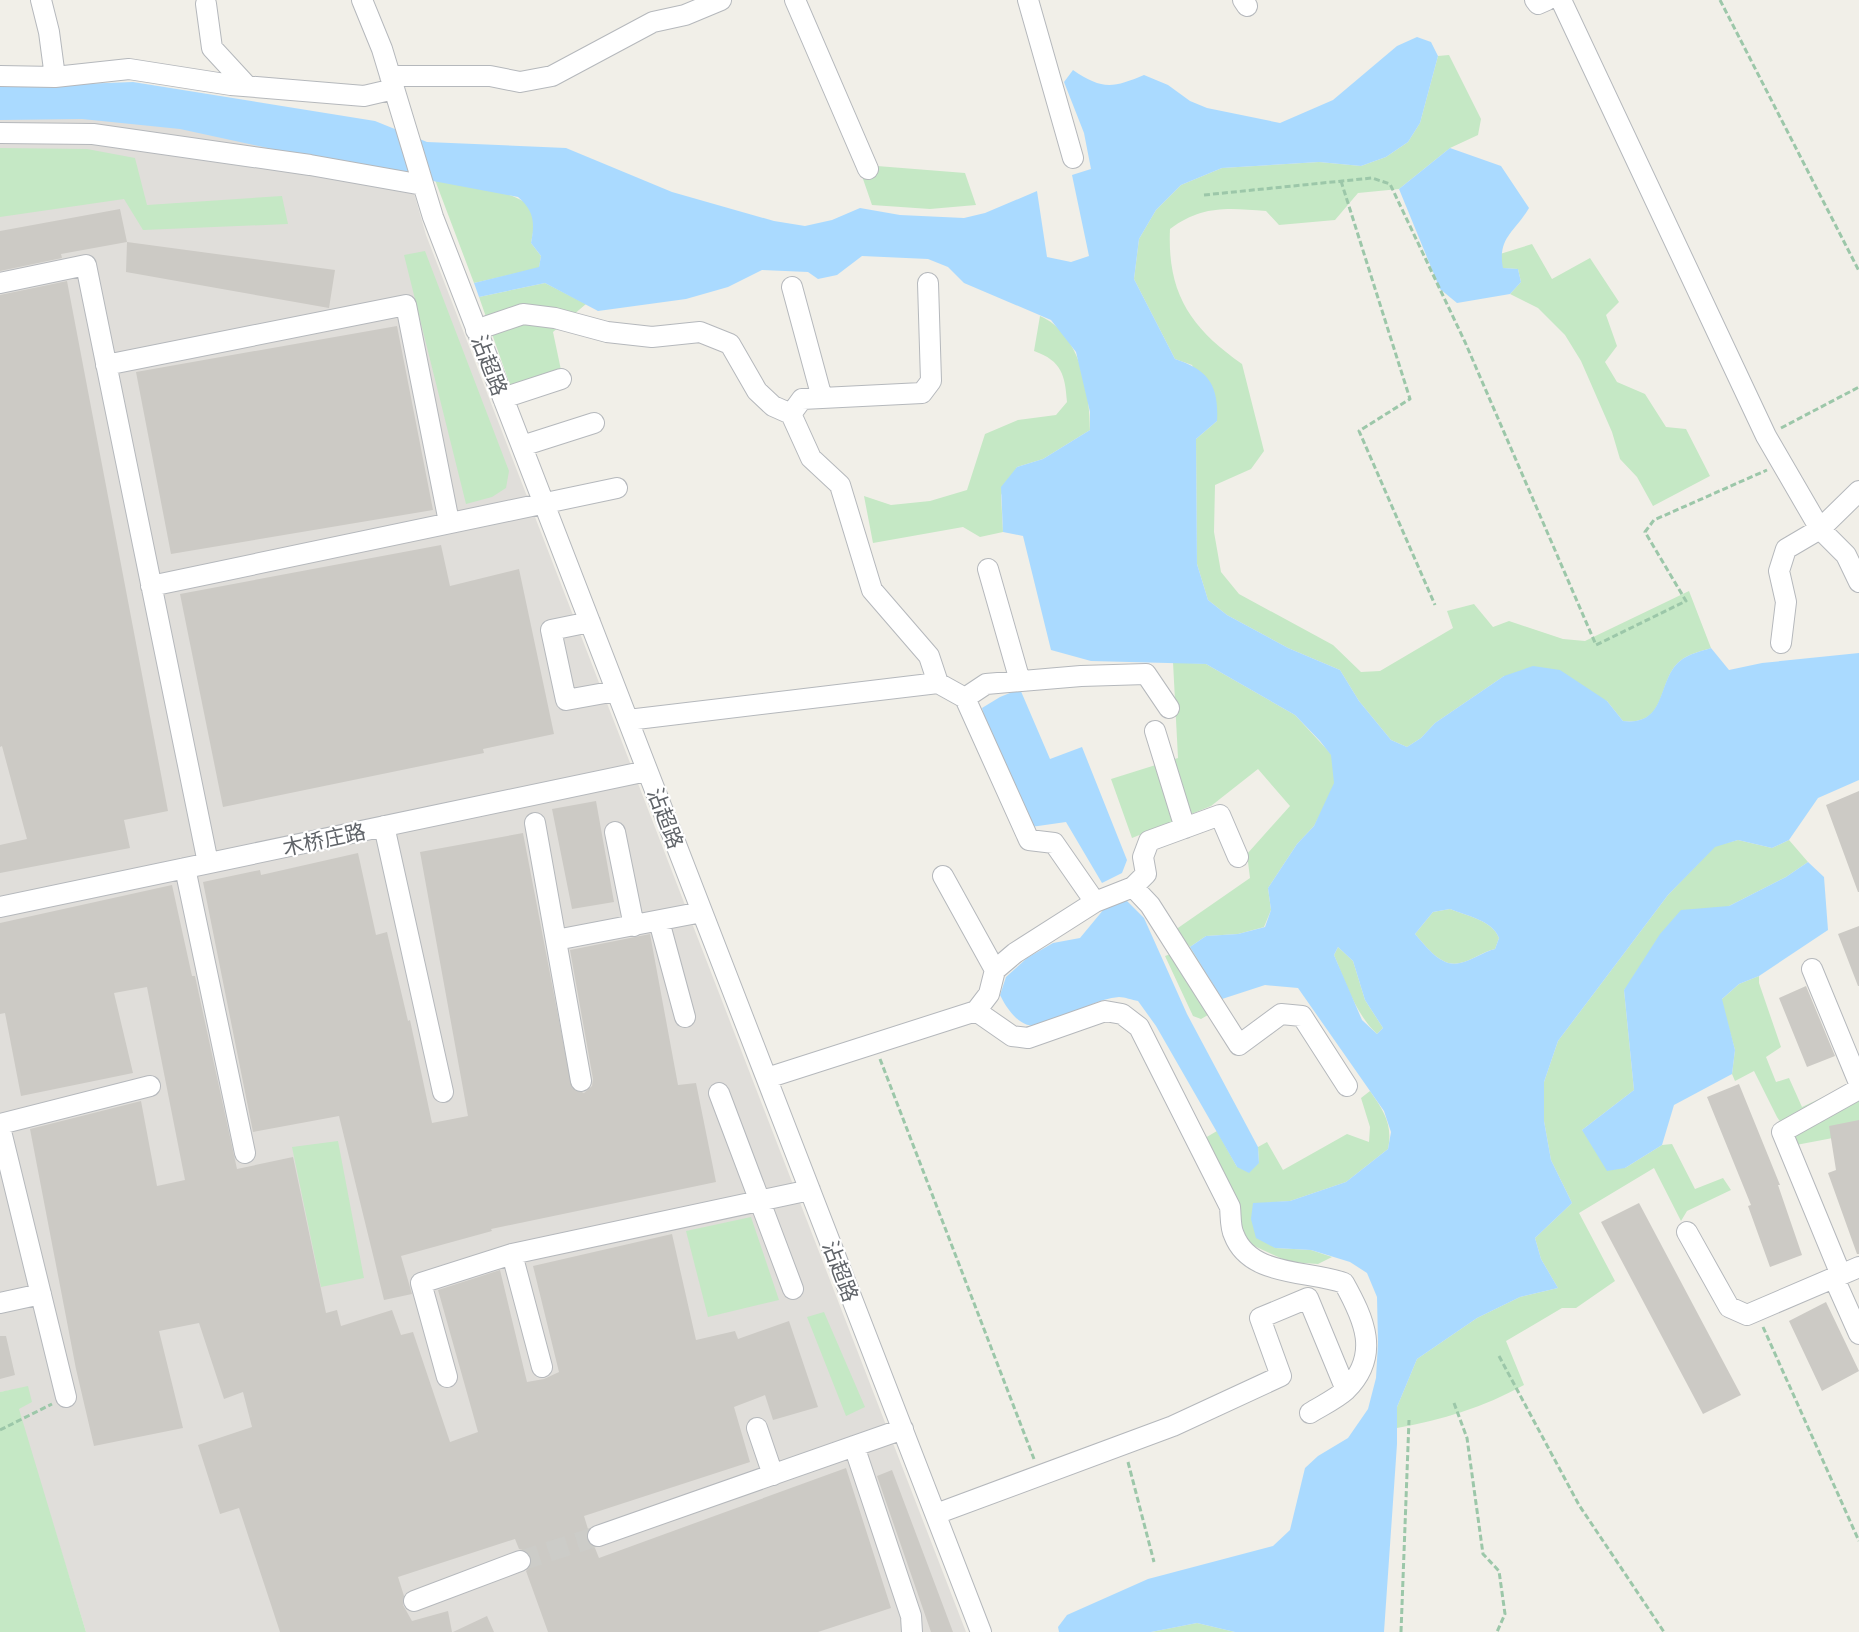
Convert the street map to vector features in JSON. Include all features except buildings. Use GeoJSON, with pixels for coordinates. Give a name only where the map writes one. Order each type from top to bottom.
{"type":"FeatureCollection","features":[{"type":"Feature","properties":{"kind":"street"},"geometry":{"type":"LineString","coordinates":[[41,0],[55,77]]}},
{"type":"Feature","properties":{"kind":"street","name":"沾超路"},"geometry":{"type":"LineString","coordinates":[[362,0],[407,128],[432,217],[981,1632]]}},
{"type":"Feature","properties":{"kind":"street"},"geometry":{"type":"LineString","coordinates":[[0,76],[55,77],[129,69],[248,86],[364,96],[392,83],[490,76],[520,82],[552,76],[653,22],[685,15],[721,0]]}},
{"type":"Feature","properties":{"kind":"street"},"geometry":{"type":"LineString","coordinates":[[795,0],[868,169]]}},
{"type":"Feature","properties":{"kind":"street"},"geometry":{"type":"LineString","coordinates":[[1028,0],[1072,158]]}},
{"type":"Feature","properties":{"kind":"street"},"geometry":{"type":"LineString","coordinates":[[1535,0],[1538,4],[1547,0]]}},
{"type":"Feature","properties":{"kind":"street"},"geometry":{"type":"LineString","coordinates":[[1561,0],[1766,436],[1820,529],[1846,555],[1859,582]]}},
{"type":"Feature","properties":{"kind":"street"},"geometry":{"type":"LineString","coordinates":[[206,4],[212,48],[248,86]]}},
{"type":"Feature","properties":{"kind":"street"},"geometry":{"type":"LineString","coordinates":[[0,134],[93,134],[422,182]]}},
{"type":"Feature","properties":{"kind":"street"},"geometry":{"type":"LineString","coordinates":[[0,283],[86,265],[208,863]]}},
{"type":"Feature","properties":{"kind":"street"},"geometry":{"type":"LineString","coordinates":[[791,414],[802,399],[922,393],[931,381],[928,283]]}},
{"type":"Feature","properties":{"kind":"street"},"geometry":{"type":"LineString","coordinates":[[792,287],[822,398]]}},
{"type":"Feature","properties":{"kind":"street"},"geometry":{"type":"LineString","coordinates":[[106,365],[406,305],[449,522]]}},
{"type":"Feature","properties":{"kind":"street"},"geometry":{"type":"LineString","coordinates":[[476,330],[523,315],[555,318],[607,332],[630,335],[652,337],[700,332],[730,344],[757,391],[773,406],[791,414],[811,458],[840,485],[872,590],[929,656],[938,683]]}},
{"type":"Feature","properties":{"kind":"street"},"geometry":{"type":"LineString","coordinates":[[503,398],[561,379]]}},
{"type":"Feature","properties":{"kind":"street"},"geometry":{"type":"LineString","coordinates":[[522,446],[594,423]]}},
{"type":"Feature","properties":{"kind":"street"},"geometry":{"type":"LineString","coordinates":[[151,586],[617,488]]}},
{"type":"Feature","properties":{"kind":"street"},"geometry":{"type":"LineString","coordinates":[[1781,643],[1786,602],[1779,571],[1786,549],[1820,529],[1859,491]]}},
{"type":"Feature","properties":{"kind":"street"},"geometry":{"type":"LineString","coordinates":[[988,569],[1020,681]]}},
{"type":"Feature","properties":{"kind":"street"},"geometry":{"type":"LineString","coordinates":[[590,622],[551,630],[566,700],[616,691]]}},
{"type":"Feature","properties":{"kind":"street"},"geometry":{"type":"LineString","coordinates":[[965,698],[986,684],[1146,674],[1169,708]]}},
{"type":"Feature","properties":{"kind":"street"},"geometry":{"type":"LineString","coordinates":[[628,720],[938,683],[965,698],[1029,840],[1054,843],[1095,902]]}},
{"type":"Feature","properties":{"kind":"street"},"geometry":{"type":"LineString","coordinates":[[1155,731],[1185,828]]}},
{"type":"Feature","properties":{"kind":"street","name":"木桥庄路"},"geometry":{"type":"LineString","coordinates":[[0,907],[647,771]]}},
{"type":"Feature","properties":{"kind":"street"},"geometry":{"type":"LineString","coordinates":[[767,1078],[976,1011],[989,994],[995,970],[1015,953],[1095,902],[1133,887],[1146,874],[1143,857],[1149,841],[1220,815],[1238,857]]}},
{"type":"Feature","properties":{"kind":"street"},"geometry":{"type":"LineString","coordinates":[[535,823],[581,1081]]}},
{"type":"Feature","properties":{"kind":"street"},"geometry":{"type":"LineString","coordinates":[[384,826],[443,1092]]}},
{"type":"Feature","properties":{"kind":"street"},"geometry":{"type":"LineString","coordinates":[[615,832],[634,926]]}},
{"type":"Feature","properties":{"kind":"street"},"geometry":{"type":"LineString","coordinates":[[185,868],[246,1153]]}},
{"type":"Feature","properties":{"kind":"street"},"geometry":{"type":"LineString","coordinates":[[943,876],[995,970]]}},
{"type":"Feature","properties":{"kind":"street"},"geometry":{"type":"LineString","coordinates":[[1133,887],[1149,905],[1239,1045],[1281,1014],[1302,1016],[1347,1086]]}},
{"type":"Feature","properties":{"kind":"street"},"geometry":{"type":"LineString","coordinates":[[556,940],[702,912]]}},
{"type":"Feature","properties":{"kind":"street"},"geometry":{"type":"LineString","coordinates":[[659,921],[685,1017]]}},
{"type":"Feature","properties":{"kind":"street"},"geometry":{"type":"LineString","coordinates":[[1812,969],[1859,1083]]}},
{"type":"Feature","properties":{"kind":"street"},"geometry":{"type":"LineString","coordinates":[[976,1011],[1012,1036],[1028,1038],[1105,1011],[1122,1014],[1139,1027],[1230,1208],[1234,1236],[1250,1257],[1271,1268],[1324,1276],[1344,1283],[1359,1310],[1368,1341],[1363,1365],[1346,1390],[1310,1413]]}},
{"type":"Feature","properties":{"kind":"street"},"geometry":{"type":"LineString","coordinates":[[66,1397],[0,1126],[150,1086]]}},
{"type":"Feature","properties":{"kind":"street"},"geometry":{"type":"LineString","coordinates":[[1859,1089],[1782,1132],[1845,1274],[1859,1334]]}},
{"type":"Feature","properties":{"kind":"street"},"geometry":{"type":"LineString","coordinates":[[718,1093],[793,1289]]}},
{"type":"Feature","properties":{"kind":"street"},"geometry":{"type":"LineString","coordinates":[[447,1377],[421,1283],[512,1254],[810,1190]]}},
{"type":"Feature","properties":{"kind":"street"},"geometry":{"type":"LineString","coordinates":[[1687,1232],[1729,1307],[1747,1315],[1845,1274]]}},
{"type":"Feature","properties":{"kind":"street"},"geometry":{"type":"LineString","coordinates":[[512,1254],[542,1366]]}},
{"type":"Feature","properties":{"kind":"street"},"geometry":{"type":"LineString","coordinates":[[0,1304],[41,1294]]}},
{"type":"Feature","properties":{"kind":"street"},"geometry":{"type":"LineString","coordinates":[[936,1514],[1173,1426],[1281,1376],[1260,1318],[1308,1298],[1346,1390]]}},
{"type":"Feature","properties":{"kind":"street"},"geometry":{"type":"LineString","coordinates":[[757,1428],[773,1475]]}},
{"type":"Feature","properties":{"kind":"street"},"geometry":{"type":"LineString","coordinates":[[598,1536],[903,1429]]}},
{"type":"Feature","properties":{"kind":"street"},"geometry":{"type":"LineString","coordinates":[[854,1446],[911,1616],[912,1632]]}},
{"type":"Feature","properties":{"kind":"street"},"geometry":{"type":"LineString","coordinates":[[414,1600],[520,1562]]}},
{"type":"Feature","properties":{"kind":"path"},"geometry":{"type":"LineString","coordinates":[[1720,0],[1859,271]]}},
{"type":"Feature","properties":{"kind":"path"},"geometry":{"type":"LineString","coordinates":[[1204,195],[1372,178],[1390,184],[1465,342],[1596,645],[1686,601],[1645,532],[1654,520],[1782,463]]}},
{"type":"Feature","properties":{"kind":"path"},"geometry":{"type":"LineString","coordinates":[[1341,181],[1410,399],[1359,431],[1435,605]]}},
{"type":"Feature","properties":{"kind":"path"},"geometry":{"type":"LineString","coordinates":[[1766,436],[1859,387]]}},
{"type":"Feature","properties":{"kind":"path"},"geometry":{"type":"LineString","coordinates":[[874,1044],[1040,1475]]}},
{"type":"Feature","properties":{"kind":"path"},"geometry":{"type":"LineString","coordinates":[[1756,1311],[1859,1541]]}},
{"type":"Feature","properties":{"kind":"path"},"geometry":{"type":"LineString","coordinates":[[1499,1356],[1579,1505],[1664,1632]]}},
{"type":"Feature","properties":{"kind":"path"},"geometry":{"type":"LineString","coordinates":[[0,1430],[66,1397]]}},
{"type":"Feature","properties":{"kind":"path"},"geometry":{"type":"LineString","coordinates":[[1454,1403],[1467,1438],[1483,1554],[1499,1571],[1505,1614],[1497,1632]]}},
{"type":"Feature","properties":{"kind":"path"},"geometry":{"type":"LineString","coordinates":[[1401,1632],[1409,1420]]}},
{"type":"Feature","properties":{"kind":"path"},"geometry":{"type":"LineString","coordinates":[[1123,1444],[1154,1562]]}},
{"type":"Feature","properties":{"kind":"shaded area"},"geometry":{"type":"Polygon","coordinates":[[[0,105],[128,110],[406,165],[426,235],[966,1632],[86,1632],[12,1390],[0,1392],[0,105]]]}},
{"type":"Feature","properties":{"kind":"green space"},"geometry":{"type":"Polygon","coordinates":[[[1449,55],[1481,119],[1478,135],[1450,148],[1399,189],[1358,193],[1335,220],[1279,225],[1266,211],[1227,209],[1204,212],[1170,229],[1170,252],[1178,291],[1196,323],[1224,351],[1242,364],[1264,451],[1251,469],[1215,485],[1214,532],[1221,572],[1239,594],[1333,645],[1361,672],[1380,671],[1453,628],[1447,611],[1474,604],[1493,627],[1509,621],[1563,639],[1585,641],[1689,591],[1711,648],[1680,661],[1667,680],[1655,709],[1648,717],[1638,721],[1623,721],[1607,701],[1504,676],[1435,723],[1421,738],[1407,747],[1391,740],[1359,701],[1340,670],[1288,648],[1227,615],[1208,600],[1197,564],[1196,439],[1217,421],[1192,365],[1175,359],[1134,279],[1139,239],[1156,210],[1181,185],[1222,168],[1319,162],[1361,166],[1386,157],[1408,142],[1420,123],[1438,56],[1449,55]]]}},
{"type":"Feature","properties":{"kind":"green space"},"geometry":{"type":"Polygon","coordinates":[[[0,148],[87,149],[135,158],[147,205],[282,196],[288,224],[143,230],[124,199],[0,217],[0,148]]]}},
{"type":"Feature","properties":{"kind":"green space"},"geometry":{"type":"Polygon","coordinates":[[[877,166],[965,173],[976,205],[930,209],[872,205],[863,179],[877,166]]]}},
{"type":"Feature","properties":{"kind":"green space"},"geometry":{"type":"Polygon","coordinates":[[[435,180],[503,193],[526,203],[533,214],[534,226],[531,243],[541,256],[539,268],[474,283],[435,180]]]}},
{"type":"Feature","properties":{"kind":"green space"},"geometry":{"type":"Polygon","coordinates":[[[1532,244],[1552,279],[1590,258],[1619,302],[1606,315],[1617,346],[1605,362],[1617,382],[1645,394],[1666,427],[1686,429],[1710,476],[1653,506],[1637,477],[1620,459],[1612,432],[1581,361],[1565,335],[1538,308],[1510,294],[1521,282],[1518,269],[1502,268],[1500,254],[1532,244]]]}},
{"type":"Feature","properties":{"kind":"green space"},"geometry":{"type":"Polygon","coordinates":[[[425,251],[509,471],[506,488],[492,497],[466,504],[404,255],[425,251]]]}},
{"type":"Feature","properties":{"kind":"green space"},"geometry":{"type":"Polygon","coordinates":[[[545,283],[586,304],[553,332],[561,370],[510,385],[479,297],[545,283]]]}},
{"type":"Feature","properties":{"kind":"green space"},"geometry":{"type":"Polygon","coordinates":[[[1040,316],[1054,324],[1073,349],[1085,381],[1090,430],[1043,459],[1017,467],[1001,495],[1003,532],[980,537],[963,527],[873,543],[864,496],[891,505],[930,501],[967,490],[985,434],[1018,420],[1056,415],[1067,402],[1065,384],[1060,370],[1051,359],[1034,351],[1040,316]]]}},
{"type":"Feature","properties":{"kind":"green space"},"geometry":{"type":"Polygon","coordinates":[[[1173,662],[1206,664],[1295,715],[1332,755],[1335,783],[1314,826],[1297,844],[1268,888],[1271,910],[1264,927],[1238,934],[1206,936],[1190,947],[1175,930],[1250,878],[1247,854],[1290,806],[1258,769],[1211,806],[1132,838],[1111,779],[1178,758],[1173,662]]]}},
{"type":"Feature","properties":{"kind":"green space"},"geometry":{"type":"Polygon","coordinates":[[[1738,840],[1772,848],[1789,840],[1808,862],[1786,877],[1729,906],[1624,990],[1634,1090],[1582,1130],[1625,1168],[1662,1145],[1672,1144],[1695,1189],[1723,1178],[1731,1190],[1687,1211],[1681,1221],[1654,1168],[1579,1213],[1615,1281],[1576,1308],[1562,1308],[1506,1341],[1524,1385],[1462,1412],[1397,1428],[1397,1407],[1417,1359],[1477,1318],[1520,1297],[1558,1288],[1541,1259],[1535,1238],[1572,1203],[1551,1160],[1544,1121],[1544,1082],[1558,1041],[1668,895],[1715,846],[1738,840]]]}},
{"type":"Feature","properties":{"kind":"green space"},"geometry":{"type":"Polygon","coordinates":[[[1450,909],[1478,919],[1491,927],[1499,938],[1495,949],[1465,962],[1453,964],[1434,955],[1415,934],[1433,912],[1450,909]]]}},
{"type":"Feature","properties":{"kind":"green space"},"geometry":{"type":"Polygon","coordinates":[[[1190,947],[1222,999],[1208,1015],[1201,1019],[1193,1016],[1165,956],[1190,947]]]}},
{"type":"Feature","properties":{"kind":"green space"},"geometry":{"type":"Polygon","coordinates":[[[1338,947],[1353,961],[1365,1000],[1383,1028],[1377,1034],[1363,1017],[1347,987],[1334,955],[1338,947]]]}},
{"type":"Feature","properties":{"kind":"green space"},"geometry":{"type":"Polygon","coordinates":[[[1759,976],[1759,983],[1781,1047],[1766,1057],[1776,1082],[1789,1078],[1802,1107],[1849,1085],[1842,1064],[1859,1056],[1859,1133],[1796,1145],[1777,1117],[1754,1071],[1735,1081],[1732,1074],[1735,1050],[1721,1000],[1739,984],[1759,976]]]}},
{"type":"Feature","properties":{"kind":"green space"},"geometry":{"type":"Polygon","coordinates":[[[1370,1091],[1386,1118],[1389,1133],[1388,1149],[1346,1182],[1290,1201],[1253,1204],[1275,1248],[1311,1250],[1332,1257],[1318,1264],[1289,1262],[1250,1244],[1240,1227],[1205,1138],[1217,1131],[1237,1167],[1259,1163],[1258,1147],[1267,1142],[1283,1170],[1347,1134],[1369,1142],[1370,1127],[1361,1098],[1370,1091]]]}},
{"type":"Feature","properties":{"kind":"green space"},"geometry":{"type":"Polygon","coordinates":[[[338,1141],[364,1278],[321,1287],[292,1147],[338,1141]]]}},
{"type":"Feature","properties":{"kind":"green space"},"geometry":{"type":"Polygon","coordinates":[[[751,1217],[779,1300],[708,1317],[686,1231],[751,1217]]]}},
{"type":"Feature","properties":{"kind":"green space"},"geometry":{"type":"Polygon","coordinates":[[[824,1312],[865,1407],[846,1416],[807,1317],[824,1312]]]}},
{"type":"Feature","properties":{"kind":"green space"},"geometry":{"type":"Polygon","coordinates":[[[28,1386],[32,1402],[19,1409],[86,1632],[0,1632],[0,1392],[28,1386]]]}},
{"type":"Feature","properties":{"kind":"green space"},"geometry":{"type":"Polygon","coordinates":[[[1197,1623],[1235,1632],[1151,1632],[1197,1623]]]}},
{"type":"Feature","properties":{"kind":"water"},"geometry":{"type":"Polygon","coordinates":[[[1417,37],[1431,42],[1438,56],[1420,123],[1408,142],[1386,157],[1361,166],[1319,162],[1222,168],[1181,185],[1156,210],[1139,239],[1134,279],[1175,359],[1187,363],[1204,374],[1214,389],[1216,398],[1217,421],[1196,439],[1197,564],[1208,600],[1227,615],[1288,648],[1340,670],[1359,701],[1391,740],[1407,747],[1421,738],[1435,723],[1504,676],[1533,666],[1560,670],[1607,701],[1623,721],[1637,721],[1648,717],[1654,709],[1667,680],[1680,661],[1711,648],[1729,670],[1762,663],[1859,653],[1859,780],[1818,798],[1789,840],[1772,848],[1738,840],[1715,847],[1668,895],[1558,1041],[1544,1082],[1544,1121],[1551,1160],[1572,1203],[1535,1238],[1541,1259],[1558,1288],[1520,1297],[1477,1318],[1417,1359],[1397,1407],[1397,1444],[1384,1632],[1235,1632],[1197,1623],[1151,1632],[1059,1632],[1058,1627],[1067,1615],[1148,1579],[1273,1546],[1290,1530],[1305,1468],[1318,1456],[1348,1438],[1368,1409],[1376,1378],[1377,1297],[1367,1273],[1350,1262],[1311,1250],[1275,1248],[1256,1238],[1251,1219],[1253,1203],[1290,1201],[1346,1182],[1388,1149],[1391,1132],[1384,1111],[1298,988],[1265,985],[1222,999],[1190,947],[1206,936],[1238,934],[1265,927],[1271,910],[1268,888],[1297,844],[1314,826],[1334,783],[1331,755],[1295,715],[1206,664],[1091,661],[1051,650],[1023,536],[1003,532],[1001,487],[1017,467],[1043,459],[1090,430],[1090,412],[1076,352],[1051,320],[964,283],[948,267],[928,259],[862,256],[837,275],[818,279],[808,272],[762,270],[728,287],[686,299],[598,311],[545,283],[479,297],[474,283],[539,267],[541,256],[531,243],[532,217],[518,197],[327,161],[180,129],[82,119],[0,120],[0,87],[133,82],[375,121],[427,142],[566,148],[672,192],[774,221],[805,226],[832,220],[860,208],[900,215],[964,218],[985,213],[1037,191],[1047,257],[1071,262],[1089,256],[1072,175],[1091,169],[1084,133],[1064,82],[1073,70],[1092,81],[1108,85],[1124,83],[1144,75],[1168,85],[1190,101],[1207,108],[1280,123],[1333,100],[1397,46],[1417,37]],[[1450,909],[1433,912],[1415,934],[1434,955],[1453,964],[1465,962],[1495,949],[1499,938],[1491,927],[1478,919],[1450,909]],[[1338,947],[1334,955],[1362,1020],[1377,1034],[1383,1028],[1365,1000],[1353,961],[1338,947]]]}},
{"type":"Feature","properties":{"kind":"water"},"geometry":{"type":"Polygon","coordinates":[[[1450,148],[1501,166],[1529,208],[1508,236],[1503,249],[1503,268],[1518,269],[1521,282],[1510,294],[1457,303],[1440,289],[1399,189],[1450,148]]]}},
{"type":"Feature","properties":{"kind":"water"},"geometry":{"type":"Polygon","coordinates":[[[1020,689],[1050,759],[1082,747],[1127,860],[1122,873],[1102,883],[1066,822],[1031,827],[989,735],[982,708],[1020,689]]]}},
{"type":"Feature","properties":{"kind":"water"},"geometry":{"type":"Polygon","coordinates":[[[1808,862],[1824,877],[1828,930],[1759,976],[1739,984],[1722,999],[1735,1050],[1732,1074],[1674,1105],[1662,1145],[1625,1168],[1607,1171],[1582,1130],[1634,1090],[1624,990],[1660,934],[1681,910],[1729,906],[1786,877],[1808,862]]]}},
{"type":"Feature","properties":{"kind":"water"},"geometry":{"type":"Polygon","coordinates":[[[1126,900],[1144,918],[1187,1014],[1258,1147],[1259,1163],[1249,1173],[1237,1167],[1156,1026],[1138,1001],[1119,997],[1102,1001],[1054,1023],[1040,1026],[1026,1024],[1013,1015],[1000,995],[1006,977],[1027,958],[1053,943],[1080,938],[1104,909],[1126,900]]]}},
{"type":"Feature","properties":{"kind":"tunnel"},"geometry":{"type":"LineString","coordinates":[[520,1561],[598,1536]]}}]}
